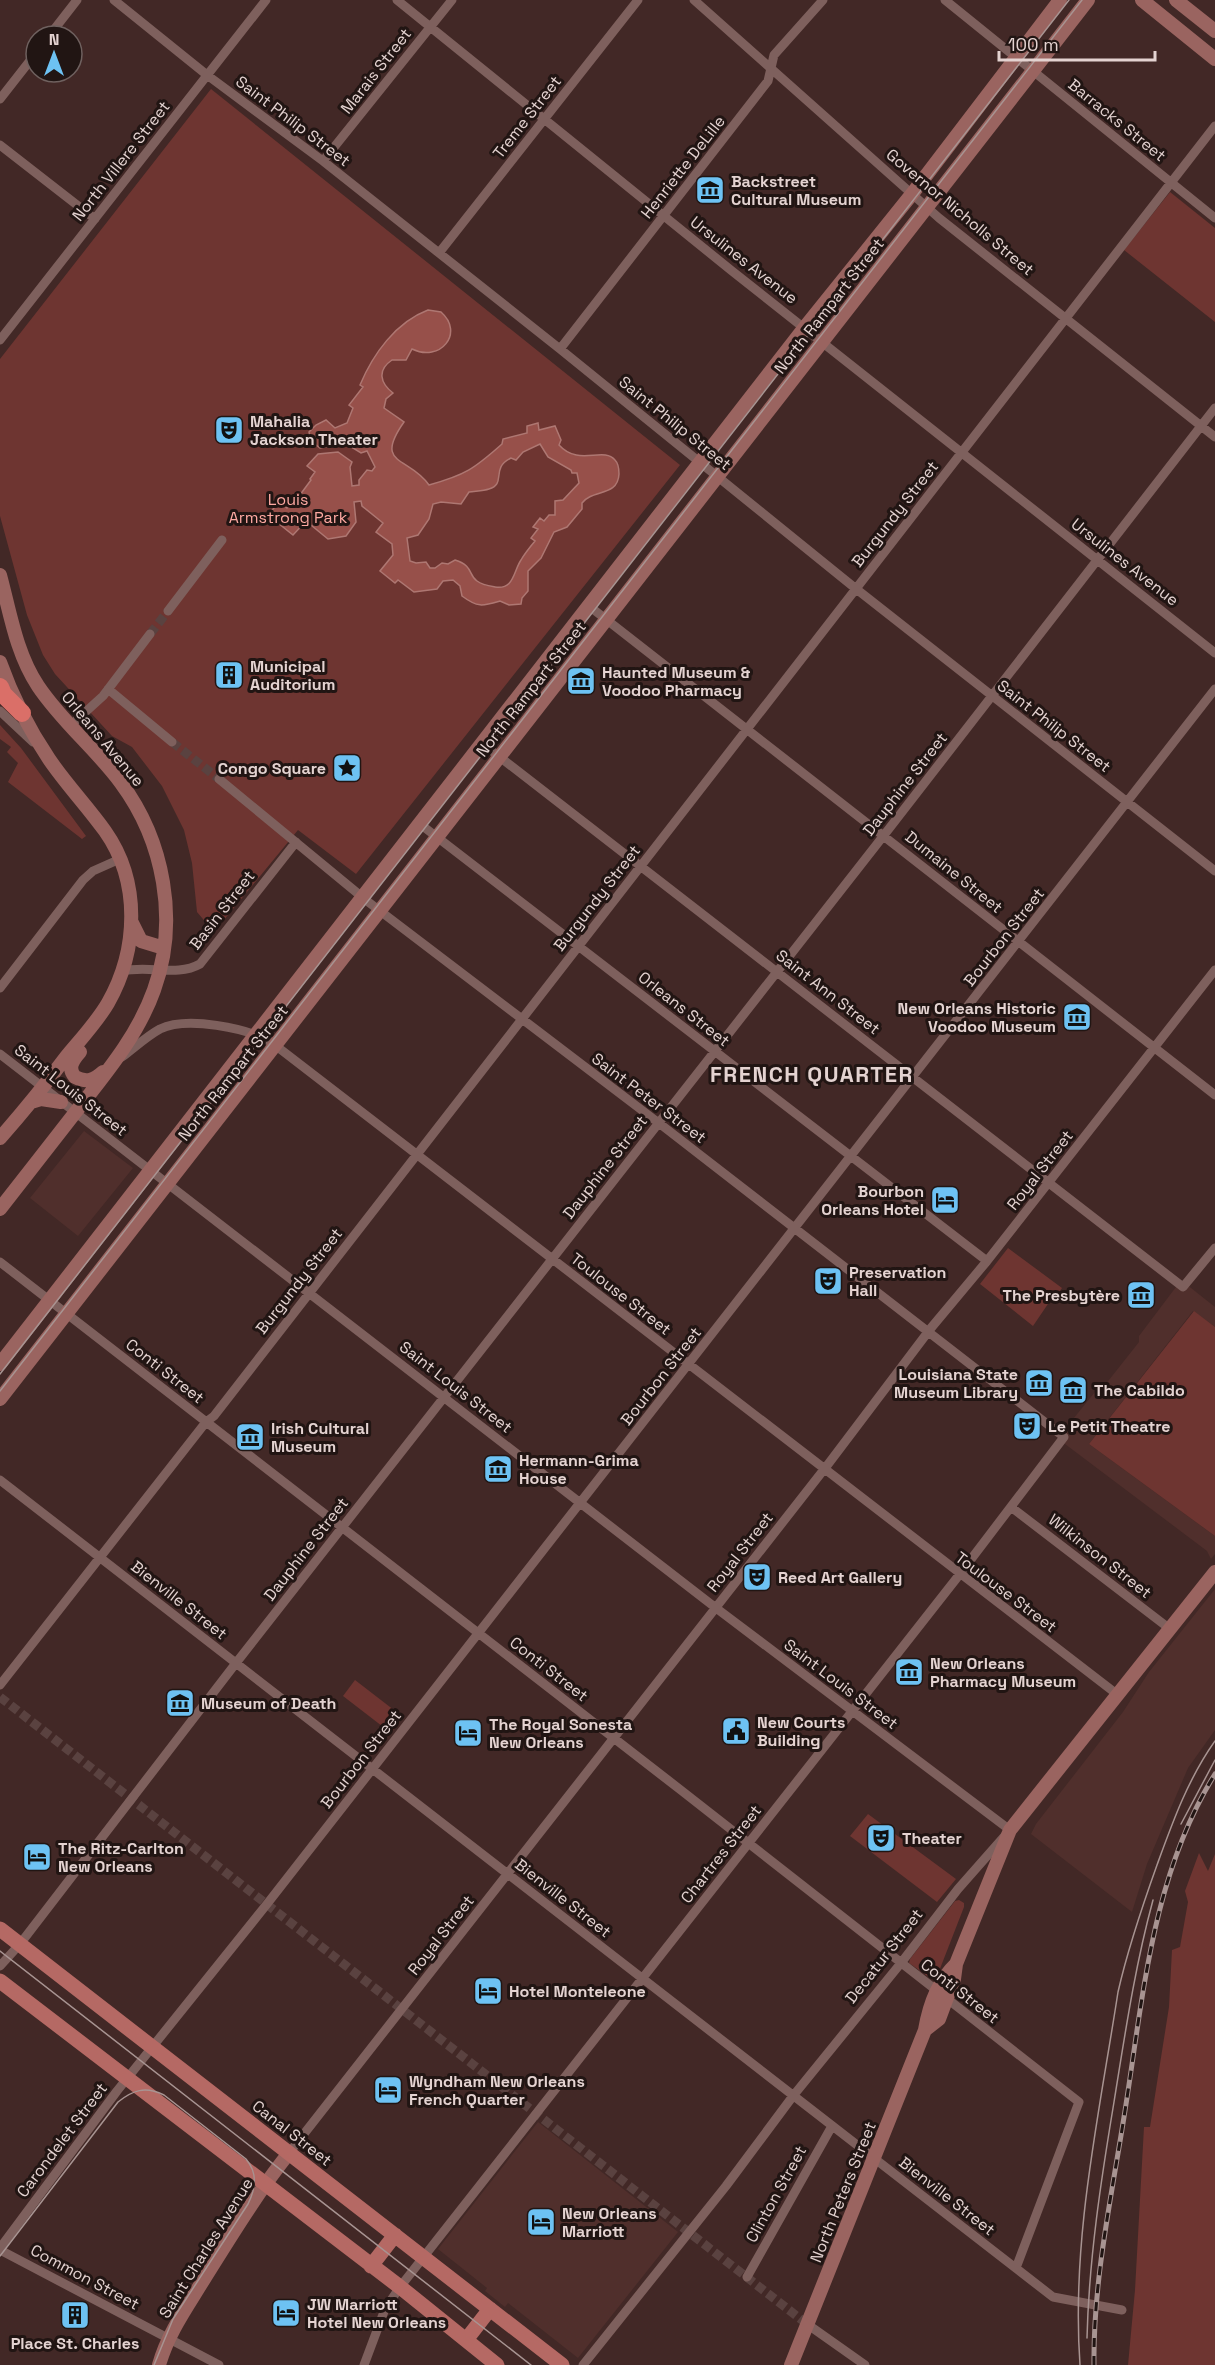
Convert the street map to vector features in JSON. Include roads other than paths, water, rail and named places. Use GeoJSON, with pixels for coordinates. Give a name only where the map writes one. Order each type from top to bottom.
{"type":"FeatureCollection","features":[{"type":"Feature","properties":{"kind":"highway"},"geometry":{"type":"LineString","coordinates":[[0,687],[3,694],[22,713]]}},
{"type":"Feature","properties":{"kind":"main road","name":"North Rampart Street"},"geometry":{"type":"LineString","coordinates":[[0,1364],[805,327],[912,194],[1060,0]]}},
{"type":"Feature","properties":{"kind":"main road","name":"North Rampart Street"},"geometry":{"type":"LineString","coordinates":[[0,1399],[1088,0]]}},
{"type":"Feature","properties":{"kind":"main road"},"geometry":{"type":"LineString","coordinates":[[1142,0],[1215,59]]}},
{"type":"Feature","properties":{"kind":"main road"},"geometry":{"type":"LineString","coordinates":[[1176,0],[1215,31]]}},
{"type":"Feature","properties":{"kind":"main road","name":"Orleans Avenue"},"geometry":{"type":"LineString","coordinates":[[0,575],[18,645],[27,667],[50,702],[120,782],[140,813],[158,857],[165,895],[164,948],[160,969],[143,1015],[115,1062]]}},
{"type":"Feature","properties":{"kind":"main road"},"geometry":{"type":"LineString","coordinates":[[0,662],[22,713],[49,758],[107,834],[120,859],[129,889],[131,921],[127,958],[109,1000],[43,1087],[0,1138]]}},
{"type":"Feature","properties":{"kind":"main road"},"geometry":{"type":"LineString","coordinates":[[131,921],[141,941],[164,948]]}},
{"type":"Feature","properties":{"kind":"main road"},"geometry":{"type":"LineString","coordinates":[[109,1000],[107,1013],[95,1034],[73,1060],[72,1073],[81,1080],[94,1080],[115,1062]]}},
{"type":"Feature","properties":{"kind":"main road"},"geometry":{"type":"LineString","coordinates":[[0,1209],[115,1062]]}},
{"type":"Feature","properties":{"kind":"main road"},"geometry":{"type":"LineString","coordinates":[[31,1102],[41,1099],[61,1102]]}},
{"type":"Feature","properties":{"kind":"main road","name":"Decatur Street"},"geometry":{"type":"LineString","coordinates":[[1010,1830],[1215,1572]]}},
{"type":"Feature","properties":{"kind":"main road","name":"North Peters Street"},"geometry":{"type":"LineString","coordinates":[[791,2365],[925,2030],[939,2019],[942,1996],[954,1979],[956,1964],[1010,1830]]}},
{"type":"Feature","properties":{"kind":"main road","name":"Canal Street"},"geometry":{"type":"LineString","coordinates":[[0,1929],[490,2309],[557,2364]]}},
{"type":"Feature","properties":{"kind":"main road"},"geometry":{"type":"LineString","coordinates":[[0,1982],[400,2287],[497,2365]]}},
{"type":"Feature","properties":{"kind":"main road","name":"Saint Charles Avenue"},"geometry":{"type":"LineString","coordinates":[[159,2365],[169,2338],[250,2205],[289,2153]]}},
{"type":"Feature","properties":{"kind":"main road"},"geometry":{"type":"LineString","coordinates":[[371,2266],[395,2235]]}},
{"type":"Feature","properties":{"kind":"main road"},"geometry":{"type":"LineString","coordinates":[[466,2340],[490,2309]]}},
{"type":"Feature","properties":{"kind":"street"},"geometry":{"type":"LineString","coordinates":[[58,24],[77,0]]}},
{"type":"Feature","properties":{"kind":"street","name":"Saint Philip Street"},"geometry":{"type":"LineString","coordinates":[[114,0],[207,75],[323,161],[855,588],[1215,871]]}},
{"type":"Feature","properties":{"kind":"street","name":"North Villere Street"},"geometry":{"type":"LineString","coordinates":[[0,340],[266,0]]}},
{"type":"Feature","properties":{"kind":"street","name":"Ursulines Avenue"},"geometry":{"type":"LineString","coordinates":[[397,0],[1215,653]]}},
{"type":"Feature","properties":{"kind":"street","name":"Marais Street"},"geometry":{"type":"LineString","coordinates":[[323,161],[452,0]]}},
{"type":"Feature","properties":{"kind":"street","name":"Treme Street"},"geometry":{"type":"LineString","coordinates":[[439,253],[638,0]]}},
{"type":"Feature","properties":{"kind":"street","name":"Governor Nicholls Street"},"geometry":{"type":"LineString","coordinates":[[694,0],[927,208],[1215,437]]}},
{"type":"Feature","properties":{"kind":"street","name":"Henriette DeLille"},"geometry":{"type":"LineString","coordinates":[[560,349],[768,81],[774,55],[823,0]]}},
{"type":"Feature","properties":{"kind":"street","name":"Barracks Street"},"geometry":{"type":"LineString","coordinates":[[945,0],[1215,218]]}},
{"type":"Feature","properties":{"kind":"street"},"geometry":{"type":"LineString","coordinates":[[0,99],[24,68]]}},
{"type":"Feature","properties":{"kind":"street","name":"Burgundy Street"},"geometry":{"type":"LineString","coordinates":[[0,1685],[206,1422],[214,1416],[1215,126]]}},
{"type":"Feature","properties":{"kind":"street"},"geometry":{"type":"LineString","coordinates":[[0,145],[95,219]]}},
{"type":"Feature","properties":{"kind":"street","name":"Dauphine Street"},"geometry":{"type":"LineString","coordinates":[[0,1966],[20,1944],[236,1663],[1215,408]]}},
{"type":"Feature","properties":{"kind":"street"},"geometry":{"type":"LineString","coordinates":[[168,611],[222,540]]}},
{"type":"Feature","properties":{"kind":"street","name":"Dumaine Street"},"geometry":{"type":"LineString","coordinates":[[589,606],[1215,1095]]}},
{"type":"Feature","properties":{"kind":"street"},"geometry":{"type":"LineString","coordinates":[[70,726],[108,689],[150,634]]}},
{"type":"Feature","properties":{"kind":"street"},"geometry":{"type":"LineString","coordinates":[[108,689],[172,742]]}},
{"type":"Feature","properties":{"kind":"street","name":"Bourbon Street"},"geometry":{"type":"LineString","coordinates":[[127,2079],[914,1078],[1215,689]]}},
{"type":"Feature","properties":{"kind":"street"},"geometry":{"type":"LineString","coordinates":[[0,711],[49,758]]}},
{"type":"Feature","properties":{"kind":"street","name":"Saint Ann Street"},"geometry":{"type":"LineString","coordinates":[[483,744],[1183,1287],[1215,1248]]}},
{"type":"Feature","properties":{"kind":"street","name":"Saint Peter Street"},"geometry":{"type":"LineString","coordinates":[[219,779],[363,898],[659,1123],[1064,1437]]}},
{"type":"Feature","properties":{"kind":"street","name":"Orleans Street"},"geometry":{"type":"LineString","coordinates":[[420,824],[987,1261]]}},
{"type":"Feature","properties":{"kind":"street","name":"Basin Street"},"geometry":{"type":"LineString","coordinates":[[123,971],[136,968],[190,970],[200,964],[296,842]]}},
{"type":"Feature","properties":{"kind":"street"},"geometry":{"type":"LineString","coordinates":[[0,988],[84,880],[93,871],[120,859]]}},
{"type":"Feature","properties":{"kind":"street","name":"Royal Street"},"geometry":{"type":"LineString","coordinates":[[289,2153],[716,1608],[927,1332],[987,1261],[1215,970]]}},
{"type":"Feature","properties":{"kind":"street","name":"Toulouse Street"},"geometry":{"type":"LineString","coordinates":[[115,1062],[160,1029],[170,1026],[228,1027],[257,1035],[275,1045],[959,1575],[1118,1695]]}},
{"type":"Feature","properties":{"kind":"street","name":"Saint Louis Street"},"geometry":{"type":"LineString","coordinates":[[0,1054],[716,1608],[1010,1830]]}},
{"type":"Feature","properties":{"kind":"street","name":"Conti Street"},"geometry":{"type":"LineString","coordinates":[[0,1262],[478,1632],[1078,2102],[1016,2268]]}},
{"type":"Feature","properties":{"kind":"street","name":"Chartres Street"},"geometry":{"type":"LineString","coordinates":[[364,2365],[385,2309],[400,2287],[959,1575],[1064,1437]]}},
{"type":"Feature","properties":{"kind":"street","name":"Bienville Street"},"geometry":{"type":"LineString","coordinates":[[0,1480],[1053,2297],[1122,2310]]}},
{"type":"Feature","properties":{"kind":"street","name":"Wilkinson Street"},"geometry":{"type":"LineString","coordinates":[[1011,1506],[1170,1629]]}},
{"type":"Feature","properties":{"kind":"street","name":"Decatur Street"},"geometry":{"type":"LineString","coordinates":[[583,2365],[958,1889],[1010,1830]]}},
{"type":"Feature","properties":{"kind":"street","name":"Carondelet Street"},"geometry":{"type":"LineString","coordinates":[[0,2249],[127,2079]]}},
{"type":"Feature","properties":{"kind":"street","name":"Clinton Street"},"geometry":{"type":"LineString","coordinates":[[747,2277],[832,2126]]}},
{"type":"Feature","properties":{"kind":"street","name":"Common Street"},"geometry":{"type":"LineString","coordinates":[[0,2249],[219,2365]]}},
{"type":"Feature","properties":{"kind":"street"},"geometry":{"type":"LineString","coordinates":[[807,2324],[865,2365]]}},
{"type":"Feature","properties":{"kind":"tunnel"},"geometry":{"type":"LineString","coordinates":[[150,634],[168,611]]}},
{"type":"Feature","properties":{"kind":"tunnel"},"geometry":{"type":"LineString","coordinates":[[172,742],[219,779]]}},
{"type":"Feature","properties":{"kind":"tunnel"},"geometry":{"type":"LineString","coordinates":[[0,1697],[807,2324]]}},
{"type":"Feature","properties":{"kind":"tram line"},"geometry":{"type":"LineString","coordinates":[[0,1374],[1069,0]]}},
{"type":"Feature","properties":{"kind":"tram line"},"geometry":{"type":"LineString","coordinates":[[0,1391],[1082,0]]}},
{"type":"Feature","properties":{"kind":"tram line"},"geometry":{"type":"LineString","coordinates":[[1080,2365],[1078,2318],[1083,2224],[1095,2131],[1118,1992],[1136,1928],[1169,1832],[1189,1785],[1215,1741]]}},
{"type":"Feature","properties":{"kind":"tram line"},"geometry":{"type":"LineString","coordinates":[[1181,1824],[1215,1760]]}},
{"type":"Feature","properties":{"kind":"tram line"},"geometry":{"type":"LineString","coordinates":[[1087,2338],[1096,2219],[1131,2000],[1153,1900]]}},
{"type":"Feature","properties":{"kind":"tram line"},"geometry":{"type":"LineString","coordinates":[[0,1951],[531,2365]]}},
{"type":"Feature","properties":{"kind":"tram line"},"geometry":{"type":"LineString","coordinates":[[0,2256],[118,2102],[129,2095],[145,2090],[164,2095],[246,2159],[250,2164],[254,2181],[253,2192],[248,2204],[173,2319],[154,2365]]}},
{"type":"Feature","properties":{"kind":"railway"},"geometry":{"type":"LineString","coordinates":[[1094,2365],[1096,2303],[1104,2241],[1144,1984],[1153,1940],[1176,1855],[1193,1814],[1215,1774]]}},
{"type":"Feature","properties":{"kind":"place","name":"Backstreet Cultural Museum"},"geometry":{"type":"Point","coordinates":[710,190]}},
{"type":"Feature","properties":{"kind":"place","name":"Mahalia Jackson Theater"},"geometry":{"type":"Point","coordinates":[229,430]}},
{"type":"Feature","properties":{"kind":"place","name":"Municipal Auditorium"},"geometry":{"type":"Point","coordinates":[229,675]}},
{"type":"Feature","properties":{"kind":"place","name":"Haunted Museum & Voodoo Pharmacy"},"geometry":{"type":"Point","coordinates":[581,681]}},
{"type":"Feature","properties":{"kind":"place","name":"Congo Square"},"geometry":{"type":"Point","coordinates":[347,768]}},
{"type":"Feature","properties":{"kind":"place","name":"New Orleans Historic Voodoo Museum"},"geometry":{"type":"Point","coordinates":[1077,1017]}},
{"type":"Feature","properties":{"kind":"place","name":"Bourbon Orleans Hotel"},"geometry":{"type":"Point","coordinates":[945,1200]}},
{"type":"Feature","properties":{"kind":"place","name":"Preservation Hall"},"geometry":{"type":"Point","coordinates":[828,1281]}},
{"type":"Feature","properties":{"kind":"place","name":"The Presbytère"},"geometry":{"type":"Point","coordinates":[1141,1295]}},
{"type":"Feature","properties":{"kind":"place","name":"Louisiana State Museum Library"},"geometry":{"type":"Point","coordinates":[1039,1383]}},
{"type":"Feature","properties":{"kind":"place","name":"The Cabildo"},"geometry":{"type":"Point","coordinates":[1073,1390]}},
{"type":"Feature","properties":{"kind":"place","name":"Le Petit Theatre"},"geometry":{"type":"Point","coordinates":[1027,1426]}},
{"type":"Feature","properties":{"kind":"place","name":"Irish Cultural Museum"},"geometry":{"type":"Point","coordinates":[250,1437]}},
{"type":"Feature","properties":{"kind":"place","name":"Hermann-Grima House"},"geometry":{"type":"Point","coordinates":[498,1469]}},
{"type":"Feature","properties":{"kind":"place","name":"Reed Art Gallery"},"geometry":{"type":"Point","coordinates":[757,1577]}},
{"type":"Feature","properties":{"kind":"place","name":"New Orleans Pharmacy Museum"},"geometry":{"type":"Point","coordinates":[909,1672]}},
{"type":"Feature","properties":{"kind":"place","name":"Museum of Death"},"geometry":{"type":"Point","coordinates":[180,1703]}},
{"type":"Feature","properties":{"kind":"place","name":"New Courts Building"},"geometry":{"type":"Point","coordinates":[736,1731]}},
{"type":"Feature","properties":{"kind":"place","name":"The Royal Sonesta New Orleans"},"geometry":{"type":"Point","coordinates":[468,1733]}},
{"type":"Feature","properties":{"kind":"place","name":"Theater"},"geometry":{"type":"Point","coordinates":[881,1838]}},
{"type":"Feature","properties":{"kind":"place","name":"The Ritz-Carlton New Orleans"},"geometry":{"type":"Point","coordinates":[37,1857]}},
{"type":"Feature","properties":{"kind":"place","name":"Hotel Monteleone"},"geometry":{"type":"Point","coordinates":[488,1991]}},
{"type":"Feature","properties":{"kind":"place","name":"Wyndham New Orleans French Quarter"},"geometry":{"type":"Point","coordinates":[388,2090]}},
{"type":"Feature","properties":{"kind":"place","name":"New Orleans Marriott"},"geometry":{"type":"Point","coordinates":[541,2222]}},
{"type":"Feature","properties":{"kind":"place","name":"JW Marriott Hotel New Orleans"},"geometry":{"type":"Point","coordinates":[286,2313]}},
{"type":"Feature","properties":{"kind":"place","name":"Place St. Charles"},"geometry":{"type":"Point","coordinates":[75,2315]}},
{"type":"Feature","properties":{"kind":"district","name":"FRENCH QUARTER"},"geometry":{"type":"Point","coordinates":[812,1074]}},
{"type":"Feature","properties":{"kind":"park label","name":"Louis Armstrong Park"},"geometry":{"type":"Point","coordinates":[288,508]}}]}
